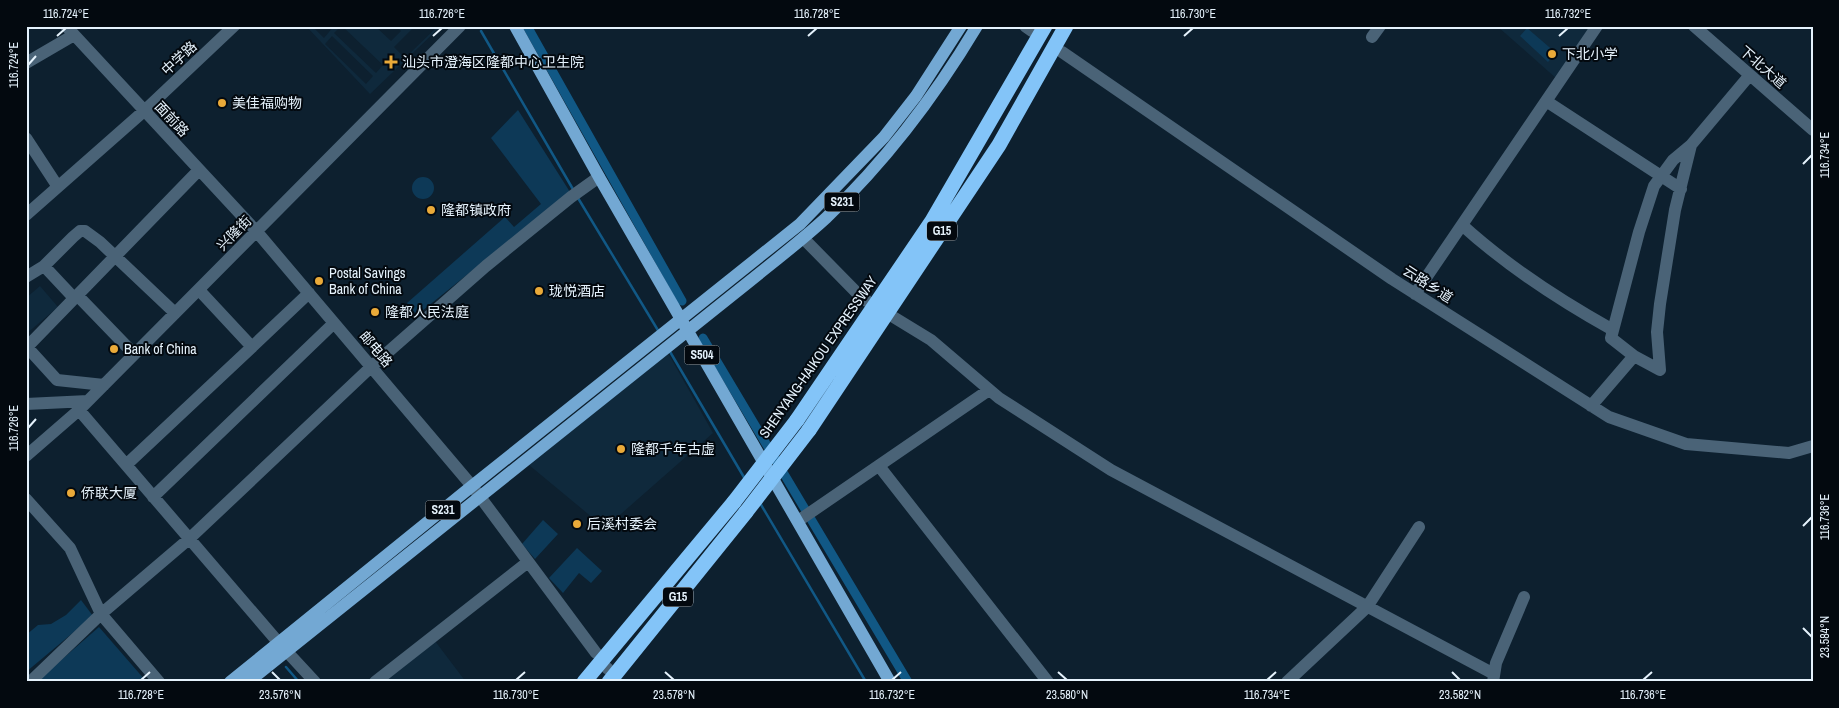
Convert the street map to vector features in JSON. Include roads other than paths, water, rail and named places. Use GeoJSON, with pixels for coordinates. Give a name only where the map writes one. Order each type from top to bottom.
{"type":"FeatureCollection","features":[{"type":"Feature","properties":{"kind":"highway","name":"G15"},"geometry":{"type":"LineString","coordinates":[[608,673],[746,512],[809,430],[1000,144],[1066,26]]}},
{"type":"Feature","properties":{"kind":"highway","name":"SHENYANG-HAIKOU EXPRESSWAY"},"geometry":{"type":"LineString","coordinates":[[584,682],[734,502],[797,420],[932,221],[1039,33]]}},
{"type":"Feature","properties":{"kind":"main road","name":"S504"},"geometry":{"type":"LineString","coordinates":[[515,26],[599,177],[890,682]]}},
{"type":"Feature","properties":{"kind":"main road","name":"S231"},"geometry":{"type":"LineString","coordinates":[[248,682],[282,647],[376,565],[476,491],[684,325],[800,224],[884,137],[916,96],[961,26]]}},
{"type":"Feature","properties":{"kind":"main road","name":"S231"},"geometry":{"type":"LineString","coordinates":[[684,325],[803,238],[855,189],[929,100],[976,26]]}},
{"type":"Feature","properties":{"kind":"main road","name":"S231"},"geometry":{"type":"LineString","coordinates":[[230,682],[282,647]]}},
{"type":"Feature","properties":{"kind":"street","name":"中学路"},"geometry":{"type":"LineString","coordinates":[[26,215],[144,111],[234,26]]}},
{"type":"Feature","properties":{"kind":"street","name":"兴隆街"},"geometry":{"type":"LineString","coordinates":[[26,456],[83,406],[460,26]]}},
{"type":"Feature","properties":{"kind":"street"},"geometry":{"type":"LineString","coordinates":[[1415,294],[1597,26]]}},
{"type":"Feature","properties":{"kind":"street","name":"下北大道"},"geometry":{"type":"LineString","coordinates":[[1694,26],[1813,130]]}},
{"type":"Feature","properties":{"kind":"street","name":"面前路"},"geometry":{"type":"LineString","coordinates":[[70,31],[257,232]]}},
{"type":"Feature","properties":{"kind":"street"},"geometry":{"type":"LineString","coordinates":[[26,62],[70,31]]}},
{"type":"Feature","properties":{"kind":"street","name":"云路乡道"},"geometry":{"type":"LineString","coordinates":[[1062,52],[1415,294],[1608,417],[1686,444],[1789,453],[1813,446]]}},
{"type":"Feature","properties":{"kind":"street"},"geometry":{"type":"LineString","coordinates":[[1691,145],[1675,210],[1660,304],[1657,332],[1660,370],[1634,356],[1611,338],[1639,232],[1654,186],[1661,176],[1673,160],[1691,145],[1749,76]]}},
{"type":"Feature","properties":{"kind":"street"},"geometry":{"type":"LineString","coordinates":[[1546,101],[1680,189]]}},
{"type":"Feature","properties":{"kind":"street"},"geometry":{"type":"LineString","coordinates":[[26,138],[58,187]]}},
{"type":"Feature","properties":{"kind":"street"},"geometry":{"type":"LineString","coordinates":[[104,384],[57,380],[26,346],[199,170]]}},
{"type":"Feature","properties":{"kind":"street"},"geometry":{"type":"LineString","coordinates":[[30,682],[102,614],[189,539],[371,367],[486,266],[571,197],[599,177]]}},
{"type":"Feature","properties":{"kind":"street"},"geometry":{"type":"LineString","coordinates":[[1462,225],[1479,240],[1572,307],[1613,330]]}},
{"type":"Feature","properties":{"kind":"street"},"geometry":{"type":"LineString","coordinates":[[26,277],[44,266],[73,236],[80,231],[85,231],[175,313]]}},
{"type":"Feature","properties":{"kind":"street","name":"邮电路"},"geometry":{"type":"LineString","coordinates":[[257,232],[476,491],[596,653]]}},
{"type":"Feature","properties":{"kind":"street"},"geometry":{"type":"LineString","coordinates":[[803,238],[867,301]]}},
{"type":"Feature","properties":{"kind":"street"},"geometry":{"type":"LineString","coordinates":[[44,266],[134,354]]}},
{"type":"Feature","properties":{"kind":"street"},"geometry":{"type":"LineString","coordinates":[[198,290],[252,347]]}},
{"type":"Feature","properties":{"kind":"street"},"geometry":{"type":"LineString","coordinates":[[126,465],[309,293]]}},
{"type":"Feature","properties":{"kind":"street"},"geometry":{"type":"LineString","coordinates":[[895,318],[931,340],[999,398],[1111,470],[1367,607],[1494,678],[1496,663],[1524,597]]}},
{"type":"Feature","properties":{"kind":"street"},"geometry":{"type":"LineString","coordinates":[[153,497],[334,323]]}},
{"type":"Feature","properties":{"kind":"street"},"geometry":{"type":"LineString","coordinates":[[1591,406],[1634,356]]}},
{"type":"Feature","properties":{"kind":"street"},"geometry":{"type":"LineString","coordinates":[[798,521],[989,390]]}},
{"type":"Feature","properties":{"kind":"street"},"geometry":{"type":"LineString","coordinates":[[26,404],[83,406],[126,465],[282,647],[315,682]]}},
{"type":"Feature","properties":{"kind":"street"},"geometry":{"type":"LineString","coordinates":[[879,466],[1048,682]]}},
{"type":"Feature","properties":{"kind":"street"},"geometry":{"type":"LineString","coordinates":[[26,499],[70,548],[102,614],[159,682]]}},
{"type":"Feature","properties":{"kind":"street"},"geometry":{"type":"LineString","coordinates":[[1287,682],[1367,607],[1419,527]]}},
{"type":"Feature","properties":{"kind":"street"},"geometry":{"type":"LineString","coordinates":[[375,682],[528,562]]}},
{"type":"Feature","properties":{"kind":"waterway"},"geometry":{"type":"LineString","coordinates":[[527,26],[682,301]]}},
{"type":"Feature","properties":{"kind":"waterway"},"geometry":{"type":"LineString","coordinates":[[481,31],[574,191]]}},
{"type":"Feature","properties":{"kind":"waterway"},"geometry":{"type":"LineString","coordinates":[[578,198],[659,332]]}},
{"type":"Feature","properties":{"kind":"waterway"},"geometry":{"type":"LineString","coordinates":[[703,338],[908,682]]}},
{"type":"Feature","properties":{"kind":"waterway"},"geometry":{"type":"LineString","coordinates":[[669,350],[745,479]]}},
{"type":"Feature","properties":{"kind":"waterway"},"geometry":{"type":"LineString","coordinates":[[760,503],[866,682]]}},
{"type":"Feature","properties":{"kind":"waterway"},"geometry":{"type":"LineString","coordinates":[[286,667],[299,682]]}},
{"type":"Feature","properties":{"kind":"place","name":"下北小学"},"geometry":{"type":"Point","coordinates":[1552,54]}},
{"type":"Feature","properties":{"kind":"place","name":"汕头市澄海区隆都中心卫生院"},"geometry":{"type":"Point","coordinates":[391,62]}},
{"type":"Feature","properties":{"kind":"place","name":"美佳福购物"},"geometry":{"type":"Point","coordinates":[222,103]}},
{"type":"Feature","properties":{"kind":"place","name":"隆都镇政府"},"geometry":{"type":"Point","coordinates":[431,210]}},
{"type":"Feature","properties":{"kind":"place","name":"Postal Savings Bank of China"},"geometry":{"type":"Point","coordinates":[319,281]}},
{"type":"Feature","properties":{"kind":"place","name":"珑悦酒店"},"geometry":{"type":"Point","coordinates":[539,291]}},
{"type":"Feature","properties":{"kind":"place","name":"隆都人民法庭"},"geometry":{"type":"Point","coordinates":[375,312]}},
{"type":"Feature","properties":{"kind":"place","name":"Bank of China"},"geometry":{"type":"Point","coordinates":[114,349]}},
{"type":"Feature","properties":{"kind":"place","name":"隆都千年古虚"},"geometry":{"type":"Point","coordinates":[621,449]}},
{"type":"Feature","properties":{"kind":"place","name":"侨联大厦"},"geometry":{"type":"Point","coordinates":[71,493]}},
{"type":"Feature","properties":{"kind":"place","name":"后溪村委会"},"geometry":{"type":"Point","coordinates":[577,524]}}]}
